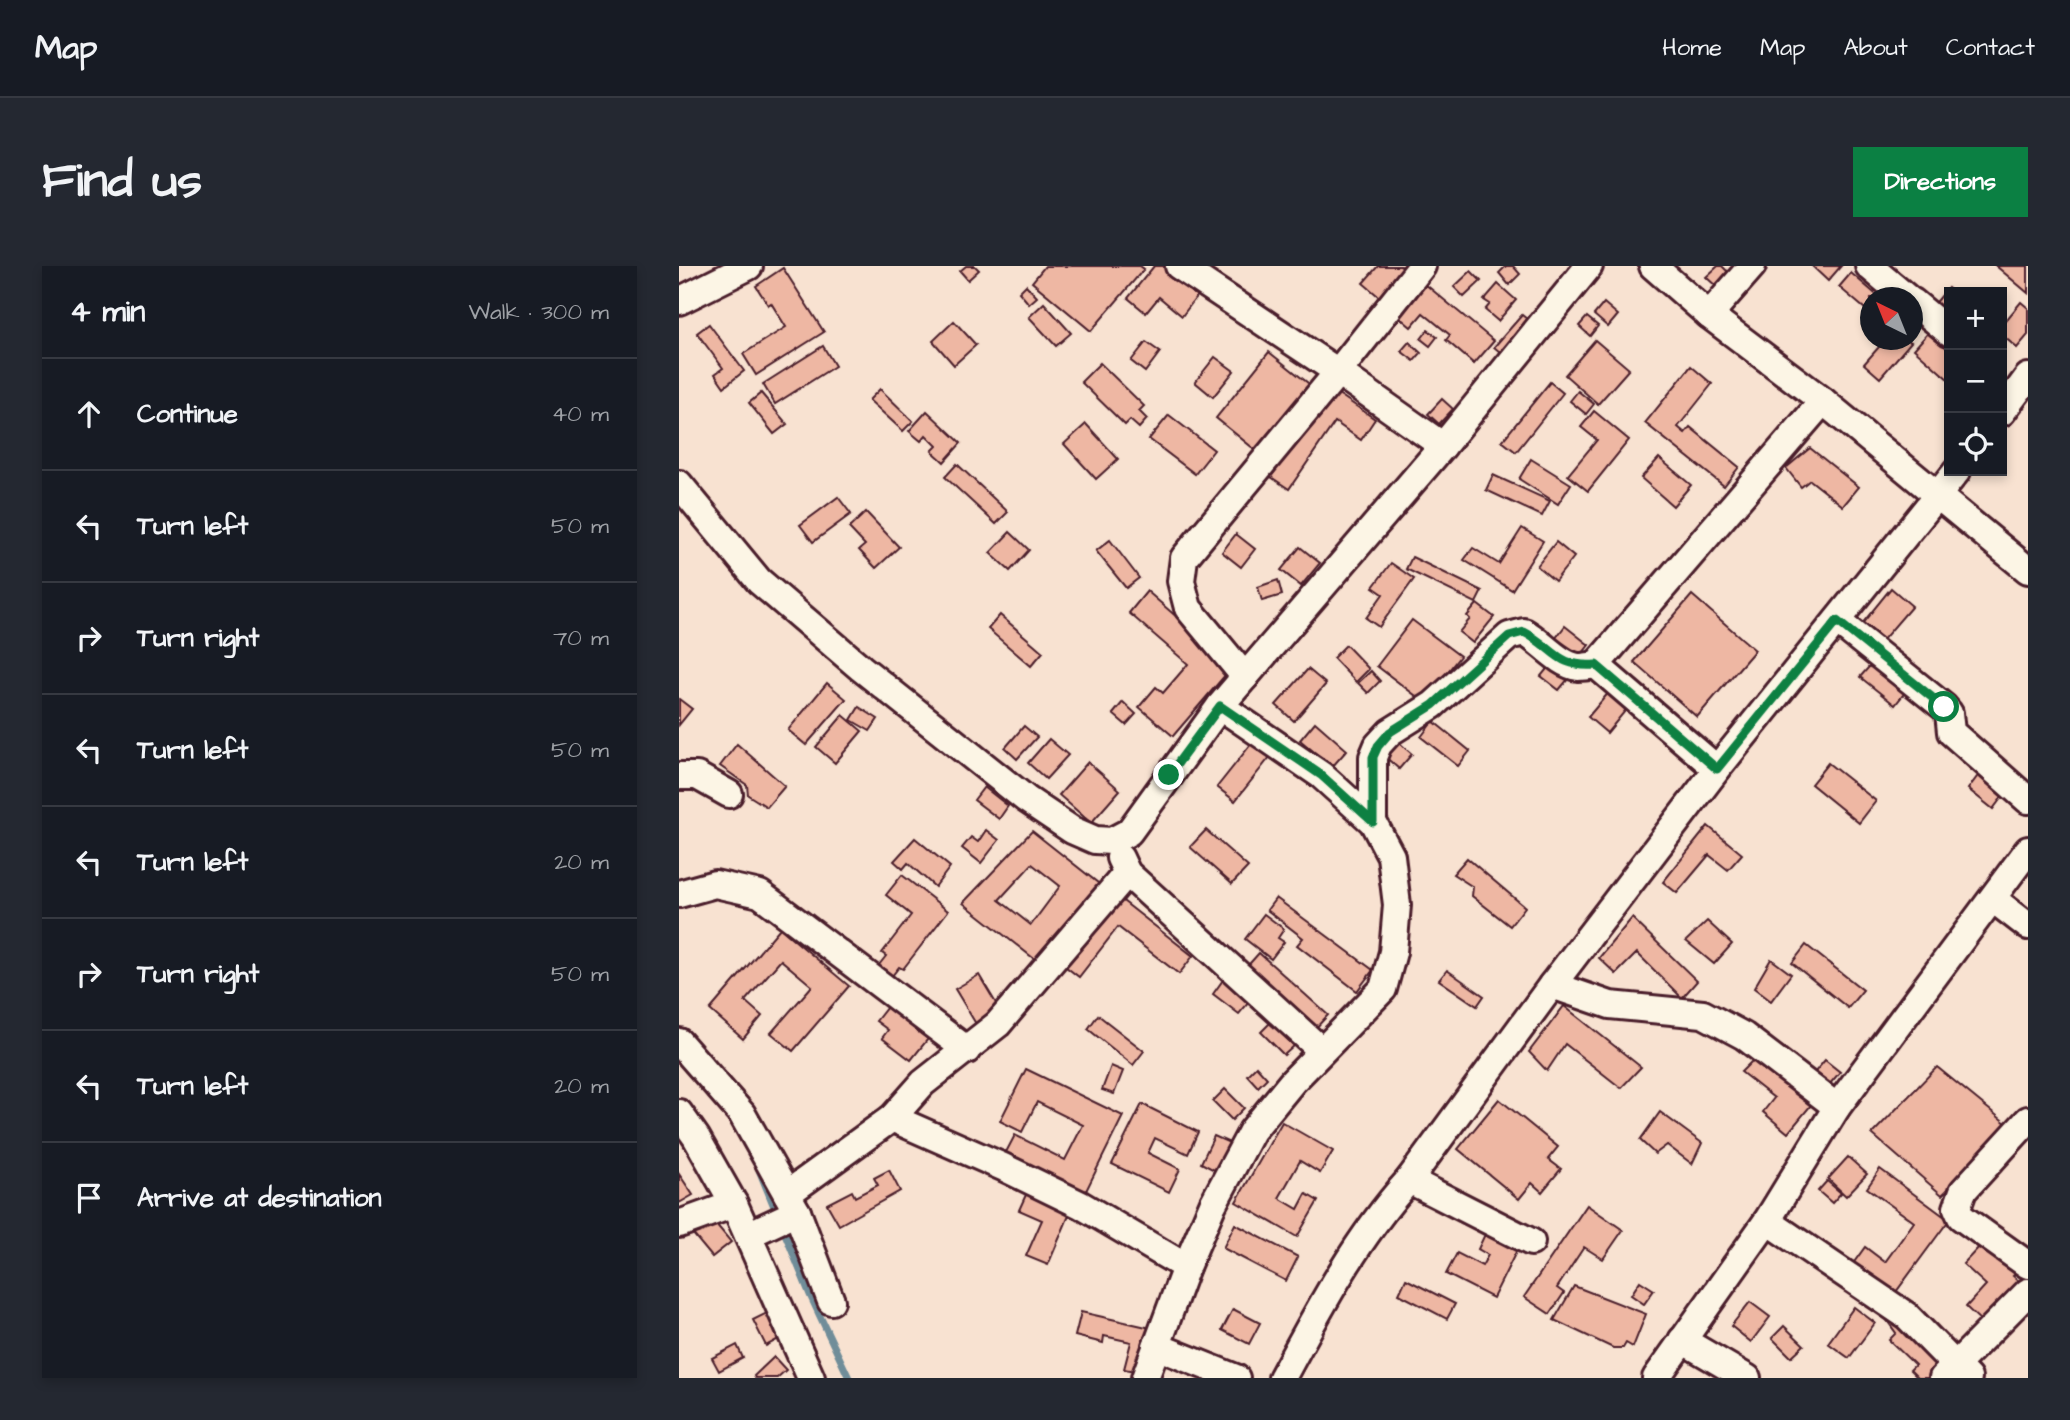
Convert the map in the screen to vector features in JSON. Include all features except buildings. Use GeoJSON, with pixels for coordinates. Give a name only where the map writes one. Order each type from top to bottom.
{"type":"FeatureCollection","features":[{"type":"Feature","properties":{"kind":"street"},"geometry":{"type":"LineString","coordinates":[[679,301],[750,266]]}},
{"type":"Feature","properties":{"kind":"street"},"geometry":{"type":"LineString","coordinates":[[1179,266],[1443,446]]}},
{"type":"Feature","properties":{"kind":"street"},"geometry":{"type":"LineString","coordinates":[[1245,677],[1188,608],[1181,581],[1184,558],[1422,266]]}},
{"type":"Feature","properties":{"kind":"street"},"geometry":{"type":"LineString","coordinates":[[679,484],[759,581],[861,668],[1025,799],[1072,830],[1095,840],[1112,841],[1129,832],[1220,706],[1443,446],[1589,266]]}},
{"type":"Feature","properties":{"kind":"street"},"geometry":{"type":"LineString","coordinates":[[1653,266],[1709,315],[1823,401],[2028,570]]}},
{"type":"Feature","properties":{"kind":"street"},"geometry":{"type":"LineString","coordinates":[[1869,266],[1894,287]]}},
{"type":"Feature","properties":{"kind":"street"},"geometry":{"type":"LineString","coordinates":[[1709,315],[1742,269]]}},
{"type":"Feature","properties":{"kind":"street"},"geometry":{"type":"LineString","coordinates":[[1923,310],[1944,328]]}},
{"type":"Feature","properties":{"kind":"street"},"geometry":{"type":"LineString","coordinates":[[2007,404],[2019,385]]}},
{"type":"Feature","properties":{"kind":"street"},"geometry":{"type":"LineString","coordinates":[[1373,822],[1373,757],[1390,732],[1433,705],[1509,636],[1524,632],[1564,662],[1577,667],[1596,665],[1823,401]]}},
{"type":"Feature","properties":{"kind":"street"},"geometry":{"type":"LineString","coordinates":[[1282,1378],[1338,1276],[1384,1207],[1409,1180],[1552,985],[1717,769],[1953,476]]}},
{"type":"Feature","properties":{"kind":"street"},"geometry":{"type":"LineString","coordinates":[[1837,621],[1944,707],[1949,713],[1951,732],[2028,800]]}},
{"type":"Feature","properties":{"kind":"street"},"geometry":{"type":"LineString","coordinates":[[1596,665],[1717,769]]}},
{"type":"Feature","properties":{"kind":"street"},"geometry":{"type":"LineString","coordinates":[[1145,1378],[1186,1267],[1213,1204],[1252,1131],[1321,1050],[1383,989],[1393,952],[1397,905],[1391,856],[1373,822],[1321,775],[1220,706]]}},
{"type":"Feature","properties":{"kind":"street"},"geometry":{"type":"LineString","coordinates":[[679,776],[697,776],[729,794]]}},
{"type":"Feature","properties":{"kind":"street"},"geometry":{"type":"LineString","coordinates":[[1112,841],[1127,873],[1321,1050]]}},
{"type":"Feature","properties":{"kind":"street"},"geometry":{"type":"LineString","coordinates":[[1656,1378],[1767,1221],[1837,1107],[2028,850]]}},
{"type":"Feature","properties":{"kind":"street"},"geometry":{"type":"LineString","coordinates":[[776,1217],[892,1118],[923,1083],[998,1024],[1127,873]]}},
{"type":"Feature","properties":{"kind":"street"},"geometry":{"type":"LineString","coordinates":[[679,894],[715,884],[760,894],[967,1050]]}},
{"type":"Feature","properties":{"kind":"street"},"geometry":{"type":"LineString","coordinates":[[1993,899],[2028,926]]}},
{"type":"Feature","properties":{"kind":"street"},"geometry":{"type":"LineString","coordinates":[[1552,985],[1610,1005],[1703,1014],[1744,1036],[1837,1107]]}},
{"type":"Feature","properties":{"kind":"street"},"geometry":{"type":"LineString","coordinates":[[679,1042],[742,1114],[776,1217],[811,1378]]}},
{"type":"Feature","properties":{"kind":"street"},"geometry":{"type":"LineString","coordinates":[[679,1113],[734,1203]]}},
{"type":"Feature","properties":{"kind":"street"},"geometry":{"type":"LineString","coordinates":[[892,1118],[1081,1205],[1186,1267]]}},
{"type":"Feature","properties":{"kind":"street"},"geometry":{"type":"LineString","coordinates":[[2025,1128],[1963,1191],[1957,1208],[1961,1217],[2028,1265]]}},
{"type":"Feature","properties":{"kind":"street"},"geometry":{"type":"LineString","coordinates":[[1409,1180],[1531,1242]]}},
{"type":"Feature","properties":{"kind":"street"},"geometry":{"type":"LineString","coordinates":[[679,1224],[734,1203],[776,1217],[831,1301]]}},
{"type":"Feature","properties":{"kind":"street"},"geometry":{"type":"LineString","coordinates":[[1767,1221],[1907,1316],[1955,1374],[2028,1292]]}},
{"type":"Feature","properties":{"kind":"street"},"geometry":{"type":"LineString","coordinates":[[1682,1340],[1747,1378]]}},
{"type":"Feature","properties":{"kind":"street"},"geometry":{"type":"LineString","coordinates":[[1156,1346],[1235,1378]]}},
{"type":"Feature","properties":{"kind":"waterway"},"geometry":{"type":"LineString","coordinates":[[759,1170],[810,1295],[849,1378]]}},
{"type":"Feature","properties":{"kind":"route"},"geometry":{"type":"LineString","coordinates":[[1169,775],[1220,706],[1321,775],[1373,822],[1373,757],[1378,746],[1390,732],[1433,705],[1509,636],[1524,632],[1564,662],[1577,667],[1596,665],[1717,769],[1837,621],[1944,707]]}}]}
